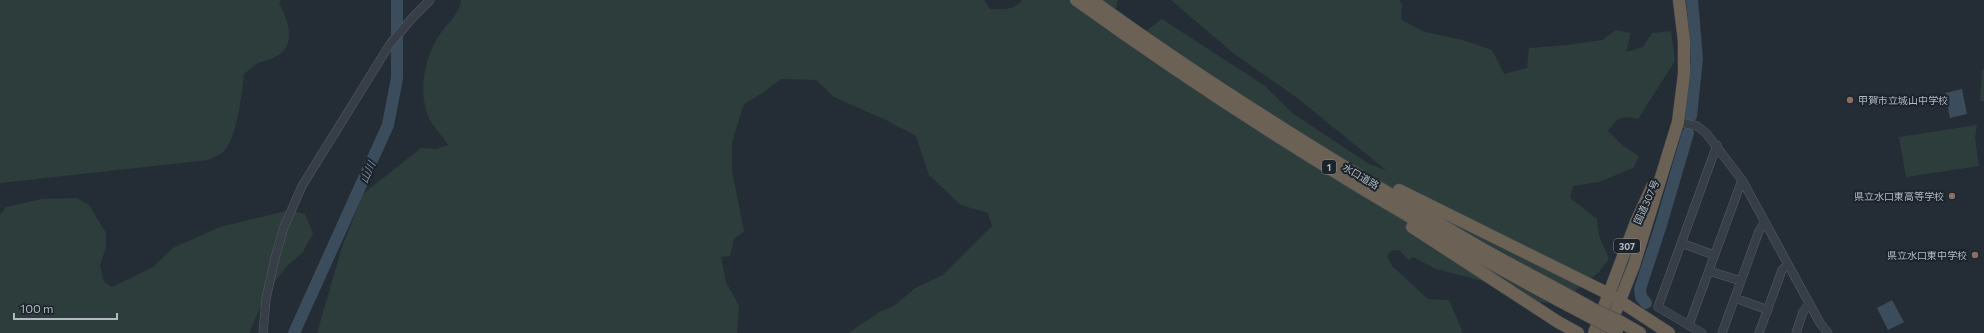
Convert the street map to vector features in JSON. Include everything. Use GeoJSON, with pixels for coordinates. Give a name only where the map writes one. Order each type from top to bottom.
{"type":"FeatureCollection","features":[{"type":"Feature","properties":{"kind":"highway","name":"水口道路"},"geometry":{"type":"LineString","coordinates":[[1076,0],[1239,112],[1352,182],[1448,240],[1593,314]]}},
{"type":"Feature","properties":{"kind":"highway","name":"水口道路"},"geometry":{"type":"LineString","coordinates":[[1092,0],[1196,72],[1334,160],[1593,314],[1616,330],[1640,333]]}},
{"type":"Feature","properties":{"kind":"highway","name":"国道307号"},"geometry":{"type":"LineString","coordinates":[[1616,330],[1621,300],[1639,251],[1678,122],[1684,74],[1684,41],[1679,0]]}},
{"type":"Feature","properties":{"kind":"highway","name":"1"},"geometry":{"type":"LineString","coordinates":[[1334,160],[1342,160],[1434,208],[1621,300],[1668,333]]}},
{"type":"Feature","properties":{"kind":"highway","name":"国道307号"},"geometry":{"type":"LineString","coordinates":[[1594,333],[1636,222],[1665,161]]}},
{"type":"Feature","properties":{"kind":"highway","name":"1"},"geometry":{"type":"LineString","coordinates":[[1352,182],[1354,189],[1367,198],[1558,322],[1578,333]]}},
{"type":"Feature","properties":{"kind":"street"},"geometry":{"type":"LineString","coordinates":[[263,333],[266,299],[272,269],[279,243],[292,207],[322,152],[390,44],[430,0]]}},
{"type":"Feature","properties":{"kind":"street"},"geometry":{"type":"LineString","coordinates":[[1678,122],[1697,126],[1716,145],[1742,180],[1820,324],[1828,333]]}},
{"type":"Feature","properties":{"kind":"street"},"geometry":{"type":"LineString","coordinates":[[1702,333],[1658,307],[1716,145]]}},
{"type":"Feature","properties":{"kind":"street"},"geometry":{"type":"LineString","coordinates":[[1689,325],[1742,180]]}},
{"type":"Feature","properties":{"kind":"street"},"geometry":{"type":"LineString","coordinates":[[1722,333],[1759,231],[1766,222]]}},
{"type":"Feature","properties":{"kind":"street"},"geometry":{"type":"LineString","coordinates":[[1681,243],[1714,255]]}},
{"type":"Feature","properties":{"kind":"street"},"geometry":{"type":"LineString","coordinates":[[1759,333],[1782,270],[1788,264]]}},
{"type":"Feature","properties":{"kind":"street"},"geometry":{"type":"LineString","coordinates":[[1709,271],[1741,281]]}},
{"type":"Feature","properties":{"kind":"street"},"geometry":{"type":"LineString","coordinates":[[1735,298],[1768,310]]}},
{"type":"Feature","properties":{"kind":"street"},"geometry":{"type":"LineString","coordinates":[[1796,333],[1804,312],[1809,304]]}},
{"type":"Feature","properties":{"kind":"shaded area"},"geometry":{"type":"Polygon","coordinates":[[[0,0],[281,0],[279,3],[288,24],[289,39],[283,51],[277,56],[256,64],[244,74],[236,126],[229,144],[219,155],[208,160],[0,183],[0,0]]]}},
{"type":"Feature","properties":{"kind":"shaded area"},"geometry":{"type":"Polygon","coordinates":[[[461,0],[984,0],[990,9],[1008,9],[1016,6],[1022,0],[1118,0],[1110,32],[1130,43],[1162,19],[1265,86],[1292,113],[1369,164],[1386,170],[1296,97],[1233,53],[1171,0],[1399,0],[1402,5],[1401,20],[1425,32],[1463,40],[1492,50],[1504,74],[1527,68],[1529,48],[1602,40],[1616,30],[1631,33],[1626,52],[1643,47],[1652,33],[1671,31],[1675,61],[1638,119],[1628,117],[1620,118],[1608,131],[1623,146],[1639,156],[1633,168],[1599,182],[1573,186],[1570,198],[1597,219],[1599,236],[1609,259],[1599,272],[1560,303],[1539,302],[1517,290],[1436,269],[1413,257],[1409,260],[1399,250],[1391,251],[1387,256],[1392,266],[1428,299],[1449,300],[1463,333],[848,333],[881,311],[894,306],[915,288],[943,275],[992,226],[988,213],[961,205],[929,175],[916,136],[888,121],[834,97],[816,80],[781,79],[764,92],[744,104],[732,142],[732,171],[744,231],[734,239],[730,256],[721,257],[726,282],[739,306],[737,333],[317,333],[342,247],[363,194],[421,148],[436,149],[448,145],[430,120],[426,110],[423,88],[424,76],[426,65],[434,43],[456,14],[461,0]]]}},
{"type":"Feature","properties":{"kind":"shaded area"},"geometry":{"type":"Polygon","coordinates":[[[1984,68],[1984,101],[1980,101],[1982,71],[1984,68]]]}},
{"type":"Feature","properties":{"kind":"shaded area"},"geometry":{"type":"Polygon","coordinates":[[[1977,125],[1975,138],[1979,166],[1906,177],[1899,137],[1977,125]]]}},
{"type":"Feature","properties":{"kind":"shaded area"},"geometry":{"type":"Polygon","coordinates":[[[77,198],[89,205],[106,233],[106,247],[100,266],[104,282],[112,287],[153,267],[173,248],[220,227],[290,210],[305,214],[313,233],[303,252],[286,267],[267,292],[249,333],[0,333],[0,215],[6,207],[42,199],[77,198]]]}},
{"type":"Feature","properties":{"kind":"water"},"geometry":{"type":"Polygon","coordinates":[[[1962,89],[1967,114],[1950,118],[1945,93],[1962,89]]]}},
{"type":"Feature","properties":{"kind":"water"},"geometry":{"type":"Polygon","coordinates":[[[1892,300],[1904,322],[1888,330],[1877,308],[1892,300]]]}},
{"type":"Feature","properties":{"kind":"waterway","name":"山川"},"geometry":{"type":"LineString","coordinates":[[294,333],[388,125],[397,78],[397,0]]}},
{"type":"Feature","properties":{"kind":"waterway"},"geometry":{"type":"LineString","coordinates":[[1691,116],[1697,59],[1692,0]]}},
{"type":"Feature","properties":{"kind":"waterway"},"geometry":{"type":"LineString","coordinates":[[1646,303],[1641,297],[1640,289],[1688,133]]}},
{"type":"Feature","properties":{"kind":"place","name":"甲賀市立城山中学校"},"geometry":{"type":"Point","coordinates":[1850,100]}},
{"type":"Feature","properties":{"kind":"place","name":"県立水口東高等学校"},"geometry":{"type":"Point","coordinates":[1952,196]}},
{"type":"Feature","properties":{"kind":"place","name":"県立水口東中学校"},"geometry":{"type":"Point","coordinates":[1975,255]}}]}
